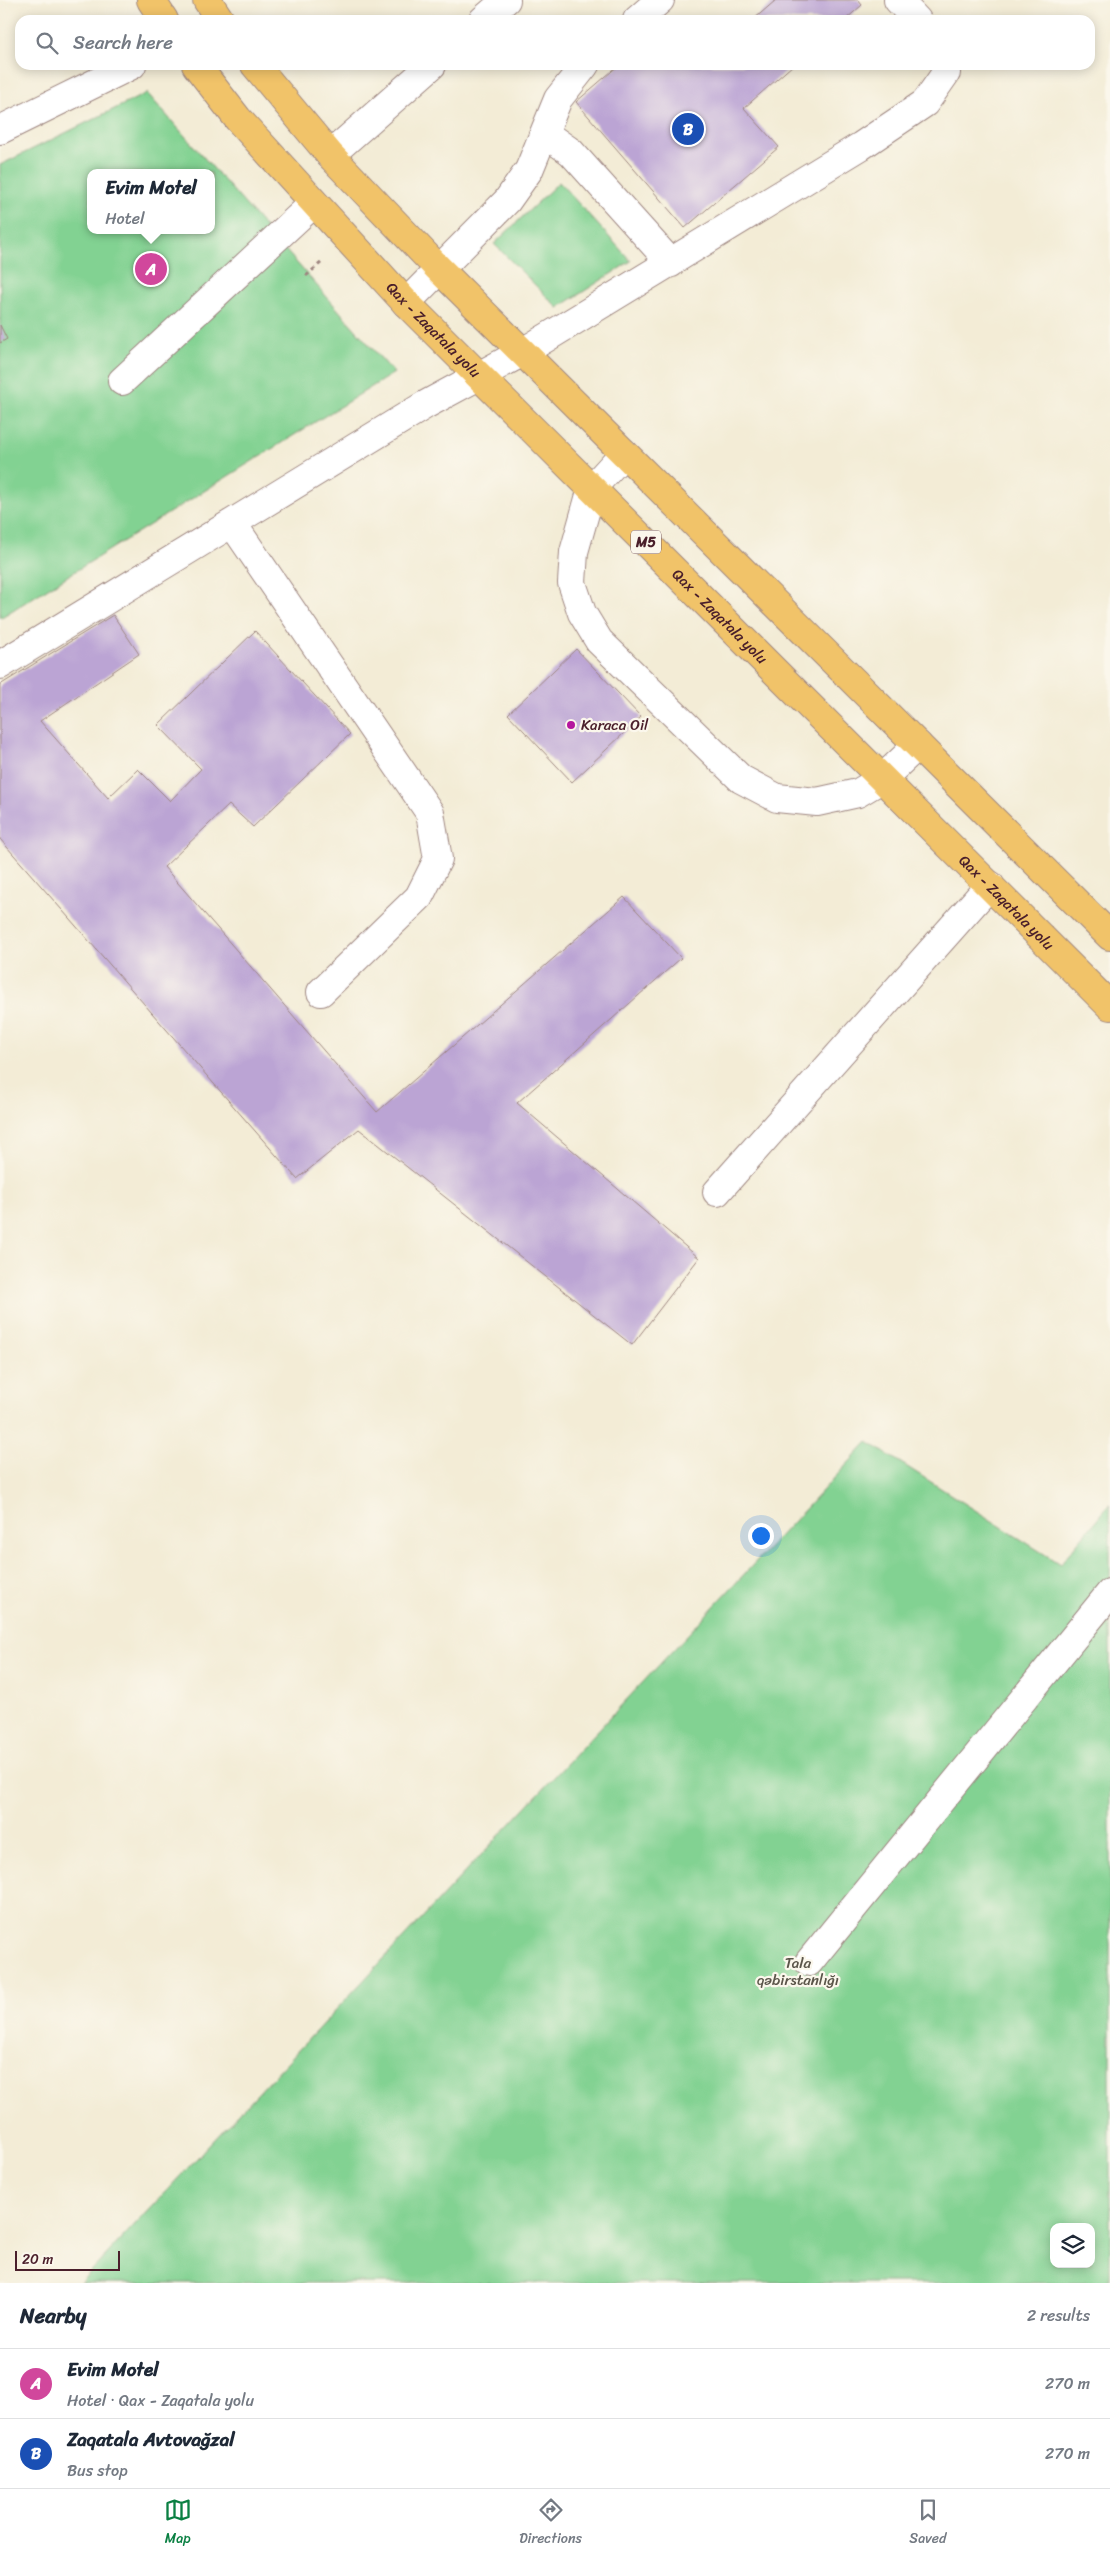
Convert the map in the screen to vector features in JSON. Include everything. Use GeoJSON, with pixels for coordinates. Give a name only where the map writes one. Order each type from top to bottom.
{"type":"FeatureCollection","features":[{"type":"Feature","properties":{"kind":"highway"},"geometry":{"type":"LineString","coordinates":[[151,0],[161,15]]}},
{"type":"Feature","properties":{"kind":"highway"},"geometry":{"type":"LineString","coordinates":[[207,0],[217,15]]}},
{"type":"Feature","properties":{"kind":"highway","name":"Qax - Zaqatala yolu"},"geometry":{"type":"LineString","coordinates":[[200,70],[238,119],[406,302],[1110,1006]]}},
{"type":"Feature","properties":{"kind":"highway"},"geometry":{"type":"LineString","coordinates":[[259,70],[330,155],[438,268],[1110,936]]}},
{"type":"Feature","properties":{"kind":"lane"},"geometry":{"type":"LineString","coordinates":[[489,15],[506,0]]}},
{"type":"Feature","properties":{"kind":"lane"},"geometry":{"type":"LineString","coordinates":[[643,15],[660,0]]}},
{"type":"Feature","properties":{"kind":"lane"},"geometry":{"type":"LineString","coordinates":[[898,0],[912,15]]}},
{"type":"Feature","properties":{"kind":"lane"},"geometry":{"type":"LineString","coordinates":[[0,130],[122,70]]}},
{"type":"Feature","properties":{"kind":"lane"},"geometry":{"type":"LineString","coordinates":[[330,155],[426,70]]}},
{"type":"Feature","properties":{"kind":"lane"},"geometry":{"type":"LineString","coordinates":[[406,302],[507,201],[529,170],[558,99],[581,70]]}},
{"type":"Feature","properties":{"kind":"lane"},"geometry":{"type":"LineString","coordinates":[[0,665],[425,405],[480,377],[523,352],[861,146],[925,103],[946,73],[945,70]]}},
{"type":"Feature","properties":{"kind":"lane"},"geometry":{"type":"LineString","coordinates":[[544,133],[571,152],[671,263]]}},
{"type":"Feature","properties":{"kind":"lane"},"geometry":{"type":"LineString","coordinates":[[122,381],[314,203]]}},
{"type":"Feature","properties":{"kind":"lane"},"geometry":{"type":"LineString","coordinates":[[624,453],[592,488],[574,552],[572,583],[582,613],[599,641],[741,779],[777,798],[816,802],[858,792],[883,778],[918,745]]}},
{"type":"Feature","properties":{"kind":"lane"},"geometry":{"type":"LineString","coordinates":[[232,523],[430,813],[438,860],[419,897],[321,992]]}},
{"type":"Feature","properties":{"kind":"lane"},"geometry":{"type":"LineString","coordinates":[[717,1192],[990,885]]}},
{"type":"Feature","properties":{"kind":"lane"},"geometry":{"type":"LineString","coordinates":[[809,1962],[1110,1593]]}},
{"type":"Feature","properties":{"kind":"green space"},"geometry":{"type":"Polygon","coordinates":[[[147,93],[214,169],[87,169],[87,234],[215,234],[215,170],[394,373],[0,618],[0,165],[147,93]]]}},
{"type":"Feature","properties":{"kind":"green space"},"geometry":{"type":"Polygon","coordinates":[[[559,182],[631,261],[558,308],[494,244],[559,182]]]}},
{"type":"Feature","properties":{"kind":"green space","name":"Tala qəbirstanlığı"},"geometry":{"type":"Polygon","coordinates":[[[868,1442],[1060,1564],[1110,1504],[1110,2283],[80,2283],[868,1442]]]}},
{"type":"Feature","properties":{"kind":"building"},"geometry":{"type":"Polygon","coordinates":[[[776,0],[858,0],[862,5],[851,15],[759,15],[776,0]]]}},
{"type":"Feature","properties":{"kind":"building"},"geometry":{"type":"Polygon","coordinates":[[[613,70],[787,70],[744,108],[779,147],[685,228],[576,102],[613,70]]]}},
{"type":"Feature","properties":{"kind":"building"},"geometry":{"type":"Polygon","coordinates":[[[0,325],[7,339],[0,343],[0,325]]]}},
{"type":"Feature","properties":{"kind":"building"},"geometry":{"type":"Polygon","coordinates":[[[113,615],[139,654],[40,721],[108,798],[138,769],[170,801],[201,769],[158,725],[255,631],[350,734],[253,827],[229,805],[164,867],[377,1112],[624,897],[681,958],[517,1103],[699,1258],[632,1345],[359,1129],[297,1179],[0,839],[0,685],[113,615]]]}},
{"type":"Feature","properties":{"kind":"building"},"geometry":{"type":"Polygon","coordinates":[[[576,649],[641,717],[572,782],[508,714],[576,649]]]}},
{"type":"Feature","properties":{"kind":"place","name":"Zaqatala Avtovağzal"},"geometry":{"type":"Point","coordinates":[688,129]}},
{"type":"Feature","properties":{"kind":"place","name":"Evim Motel"},"geometry":{"type":"Point","coordinates":[151,269]}},
{"type":"Feature","properties":{"kind":"place","name":"Karaca Oil"},"geometry":{"type":"Point","coordinates":[571,725]}}]}
